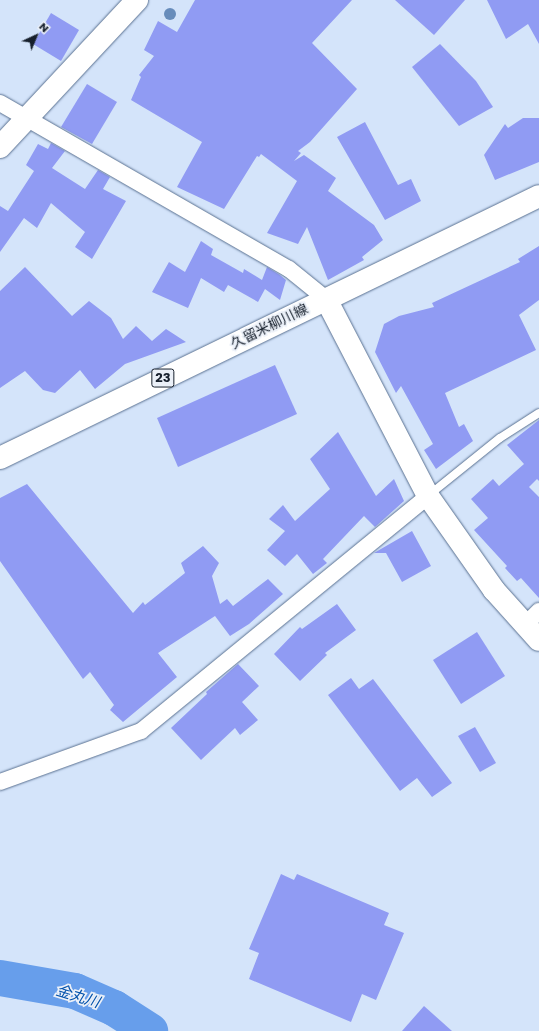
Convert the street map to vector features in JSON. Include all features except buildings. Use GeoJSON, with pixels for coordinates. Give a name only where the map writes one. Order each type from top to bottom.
{"type":"FeatureCollection","features":[{"type":"Feature","properties":{"kind":"main road"},"geometry":{"type":"LineString","coordinates":[[0,147],[137,0]]}},
{"type":"Feature","properties":{"kind":"main road","name":"久留米柳川線"},"geometry":{"type":"LineString","coordinates":[[0,458],[539,196]]}},
{"type":"Feature","properties":{"kind":"main road"},"geometry":{"type":"LineString","coordinates":[[326,299],[428,496],[494,590],[534,626]]}},
{"type":"Feature","properties":{"kind":"street"},"geometry":{"type":"LineString","coordinates":[[0,103],[27,117],[289,269],[326,299]]}},
{"type":"Feature","properties":{"kind":"street"},"geometry":{"type":"LineString","coordinates":[[0,782],[141,731],[428,496]]}},
{"type":"Feature","properties":{"kind":"lane"},"geometry":{"type":"LineString","coordinates":[[428,496],[500,438],[539,413]]}},
{"type":"Feature","properties":{"kind":"waterway","name":"金丸川"},"geometry":{"type":"LineString","coordinates":[[0,978],[75,991],[114,1008],[150,1031]]}}]}
